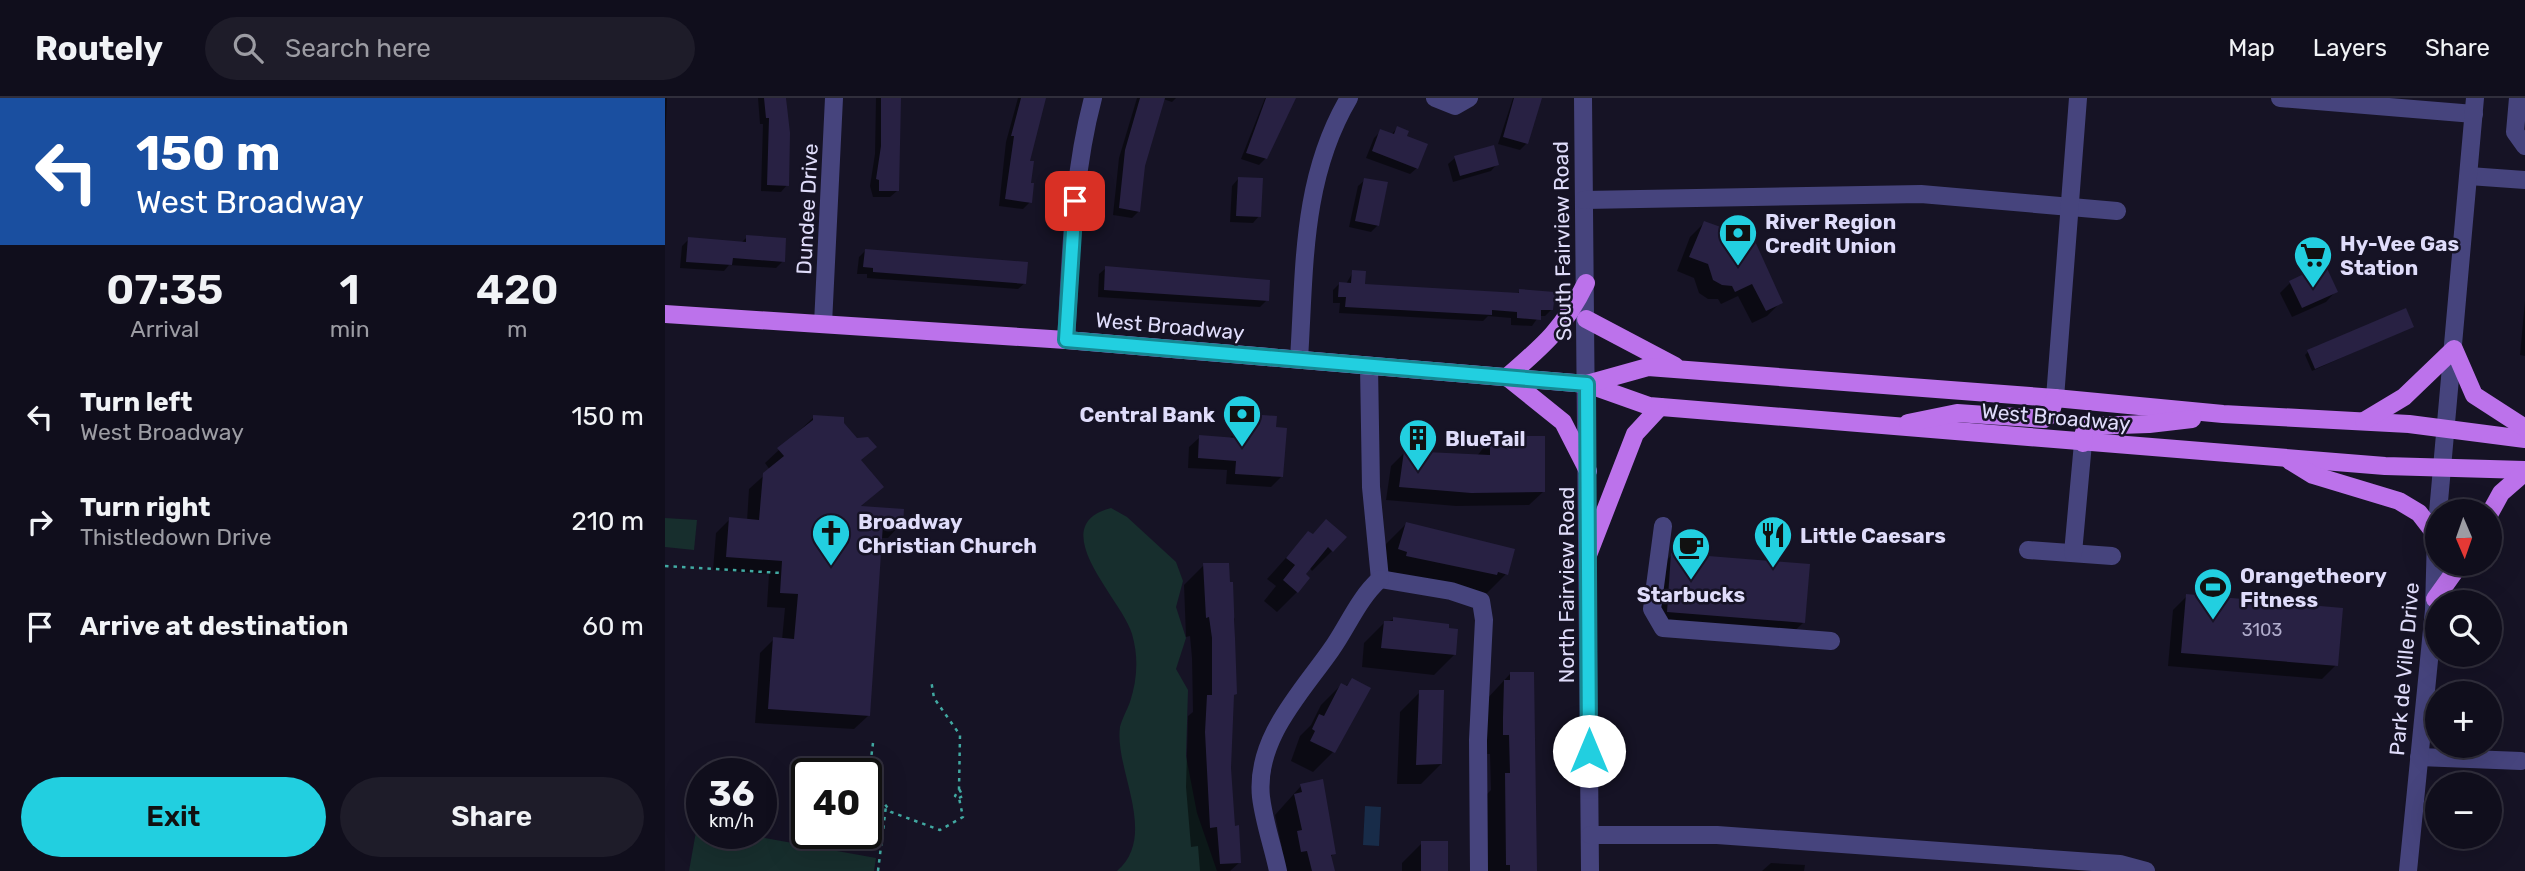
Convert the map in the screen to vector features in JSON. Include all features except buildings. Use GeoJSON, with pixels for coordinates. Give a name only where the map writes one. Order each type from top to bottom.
{"type":"FeatureCollection","features":[{"type":"Feature","properties":{"kind":"main road"},"geometry":{"type":"LineString","coordinates":[[1586,283],[1571,313],[1554,336],[1507,377],[1563,422],[1588,471]]}},
{"type":"Feature","properties":{"kind":"main road","name":"West Broadway"},"geometry":{"type":"LineString","coordinates":[[665,314],[1066,340],[1587,384],[1660,407],[2083,443],[2441,470],[2525,471]]}},
{"type":"Feature","properties":{"kind":"main road"},"geometry":{"type":"LineString","coordinates":[[1586,319],[1682,369]]}},
{"type":"Feature","properties":{"kind":"main road"},"geometry":{"type":"LineString","coordinates":[[2364,421],[2405,397],[2454,349],[2474,395],[2525,428]]}},
{"type":"Feature","properties":{"kind":"main road","name":"West Broadway"},"geometry":{"type":"LineString","coordinates":[[1587,384],[1648,367],[2055,398],[2223,414],[2364,421],[2446,428],[2525,439]]}},
{"type":"Feature","properties":{"kind":"main road"},"geometry":{"type":"LineString","coordinates":[[1898,426],[1941,414],[1957,413],[2044,419],[2050,415],[2055,398]]}},
{"type":"Feature","properties":{"kind":"main road"},"geometry":{"type":"LineString","coordinates":[[1588,555],[1635,433],[1660,407]]}},
{"type":"Feature","properties":{"kind":"main road"},"geometry":{"type":"LineString","coordinates":[[2083,443],[2084,432],[2090,426],[2149,424],[2223,414]]}},
{"type":"Feature","properties":{"kind":"main road"},"geometry":{"type":"LineString","coordinates":[[2287,459],[2313,475],[2399,501],[2419,513],[2425,521]]}},
{"type":"Feature","properties":{"kind":"main road"},"geometry":{"type":"LineString","coordinates":[[2441,470],[2481,460],[2525,460]]}},
{"type":"Feature","properties":{"kind":"main road"},"geometry":{"type":"LineString","coordinates":[[2498,499],[2525,471]]}},
{"type":"Feature","properties":{"kind":"street","name":"Dundee Drive"},"geometry":{"type":"LineString","coordinates":[[823,324],[834,98]]}},
{"type":"Feature","properties":{"kind":"street"},"geometry":{"type":"LineString","coordinates":[[1066,340],[1078,177],[1093,98]]}},
{"type":"Feature","properties":{"kind":"street"},"geometry":{"type":"LineString","coordinates":[[1299,359],[1309,208],[1317,168],[1332,125],[1349,98]]}},
{"type":"Feature","properties":{"kind":"street"},"geometry":{"type":"LineString","coordinates":[[1436,98],[1455,106],[1469,98]]}},
{"type":"Feature","properties":{"kind":"street","name":"South Fairview Road"},"geometry":{"type":"LineString","coordinates":[[1583,98],[1587,384]]}},
{"type":"Feature","properties":{"kind":"street"},"geometry":{"type":"LineString","coordinates":[[2055,398],[2078,98]]}},
{"type":"Feature","properties":{"kind":"street"},"geometry":{"type":"LineString","coordinates":[[2280,98],[2474,106]]}},
{"type":"Feature","properties":{"kind":"street"},"geometry":{"type":"LineString","coordinates":[[2518,98],[2515,132],[2525,146]]}},
{"type":"Feature","properties":{"kind":"street","name":"Park de Ville Drive"},"geometry":{"type":"LineString","coordinates":[[2438,499],[2474,106]]}},
{"type":"Feature","properties":{"kind":"street"},"geometry":{"type":"LineString","coordinates":[[2469,176],[2525,180]]}},
{"type":"Feature","properties":{"kind":"street"},"geometry":{"type":"LineString","coordinates":[[1584,200],[1921,194],[2117,211]]}},
{"type":"Feature","properties":{"kind":"street"},"geometry":{"type":"LineString","coordinates":[[1369,366],[1371,487],[1380,579]]}},
{"type":"Feature","properties":{"kind":"street","name":"North Fairview Road"},"geometry":{"type":"LineString","coordinates":[[1587,384],[1590,871]]}},
{"type":"Feature","properties":{"kind":"street"},"geometry":{"type":"LineString","coordinates":[[2073,553],[2083,443]]}},
{"type":"Feature","properties":{"kind":"street"},"geometry":{"type":"LineString","coordinates":[[1663,526],[1652,609],[1663,628],[1831,642]]}},
{"type":"Feature","properties":{"kind":"street"},"geometry":{"type":"LineString","coordinates":[[2028,550],[2112,556]]}},
{"type":"Feature","properties":{"kind":"street"},"geometry":{"type":"LineString","coordinates":[[1278,871],[1261,795],[1267,752],[1279,723],[1296,696],[1332,648],[1366,592],[1380,579]]}},
{"type":"Feature","properties":{"kind":"street"},"geometry":{"type":"LineString","coordinates":[[1380,579],[1451,591],[1481,601],[1484,620],[1478,740],[1479,871]]}},
{"type":"Feature","properties":{"kind":"street","name":"Park de Ville Drive"},"geometry":{"type":"LineString","coordinates":[[2408,871],[2428,667]]}},
{"type":"Feature","properties":{"kind":"street"},"geometry":{"type":"LineString","coordinates":[[2419,757],[2521,761]]}},
{"type":"Feature","properties":{"kind":"street"},"geometry":{"type":"LineString","coordinates":[[1590,835],[1767,838],[2120,864],[2146,871]]}},
{"type":"Feature","properties":{"kind":"path"},"geometry":{"type":"LineString","coordinates":[[665,566],[781,573]]}},
{"type":"Feature","properties":{"kind":"path"},"geometry":{"type":"LineString","coordinates":[[873,743],[868,783],[891,812],[940,830],[963,817],[959,798],[955,796],[955,791],[959,789],[960,736],[934,698],[931,680]]}},
{"type":"Feature","properties":{"kind":"path"},"geometry":{"type":"LineString","coordinates":[[878,871],[886,806]]}},
{"type":"Feature","properties":{"kind":"green space"},"geometry":{"type":"Polygon","coordinates":[[[1111,508],[1127,517],[1176,562],[1183,581],[1176,607],[1186,638],[1176,669],[1188,690],[1186,756],[1197,813],[1217,871],[1117,871],[1129,856],[1134,839],[1135,821],[1120,744],[1120,727],[1134,685],[1136,652],[1126,620],[1092,565],[1085,547],[1084,530],[1092,517],[1111,508]]]}},
{"type":"Feature","properties":{"kind":"green space"},"geometry":{"type":"Polygon","coordinates":[[[665,518],[697,520],[694,550],[665,547],[665,518]]]}},
{"type":"Feature","properties":{"kind":"green space"},"geometry":{"type":"Polygon","coordinates":[[[777,840],[791,843],[791,849],[826,849],[876,858],[874,871],[689,871],[693,849],[777,849],[777,840]]]}},
{"type":"Feature","properties":{"kind":"water"},"geometry":{"type":"Polygon","coordinates":[[[1365,806],[1381,807],[1379,846],[1363,845],[1365,806]]]}},
{"type":"Feature","properties":{"kind":"place","name":"River Region Credit Union"},"geometry":{"type":"Point","coordinates":[1738,267]}},
{"type":"Feature","properties":{"kind":"place","name":"Hy-Vee Gas Station"},"geometry":{"type":"Point","coordinates":[2313,289]}},
{"type":"Feature","properties":{"kind":"place","name":"Central Bank"},"geometry":{"type":"Point","coordinates":[1242,448]}},
{"type":"Feature","properties":{"kind":"place","name":"BlueTail"},"geometry":{"type":"Point","coordinates":[1418,472]}},
{"type":"Feature","properties":{"kind":"place","name":"Broadway Christian Church"},"geometry":{"type":"Point","coordinates":[831,567]}},
{"type":"Feature","properties":{"kind":"place","name":"Little Caesars"},"geometry":{"type":"Point","coordinates":[1773,569]}},
{"type":"Feature","properties":{"kind":"place","name":"Starbucks"},"geometry":{"type":"Point","coordinates":[1691,581]}},
{"type":"Feature","properties":{"kind":"place","name":"Orangetheory Fitness"},"geometry":{"type":"Point","coordinates":[2213,621]}},
{"type":"Feature","properties":{"kind":"route"},"geometry":{"type":"LineString","coordinates":[[1075,201],[1066,340],[1587,384],[1589,751]]}}]}
